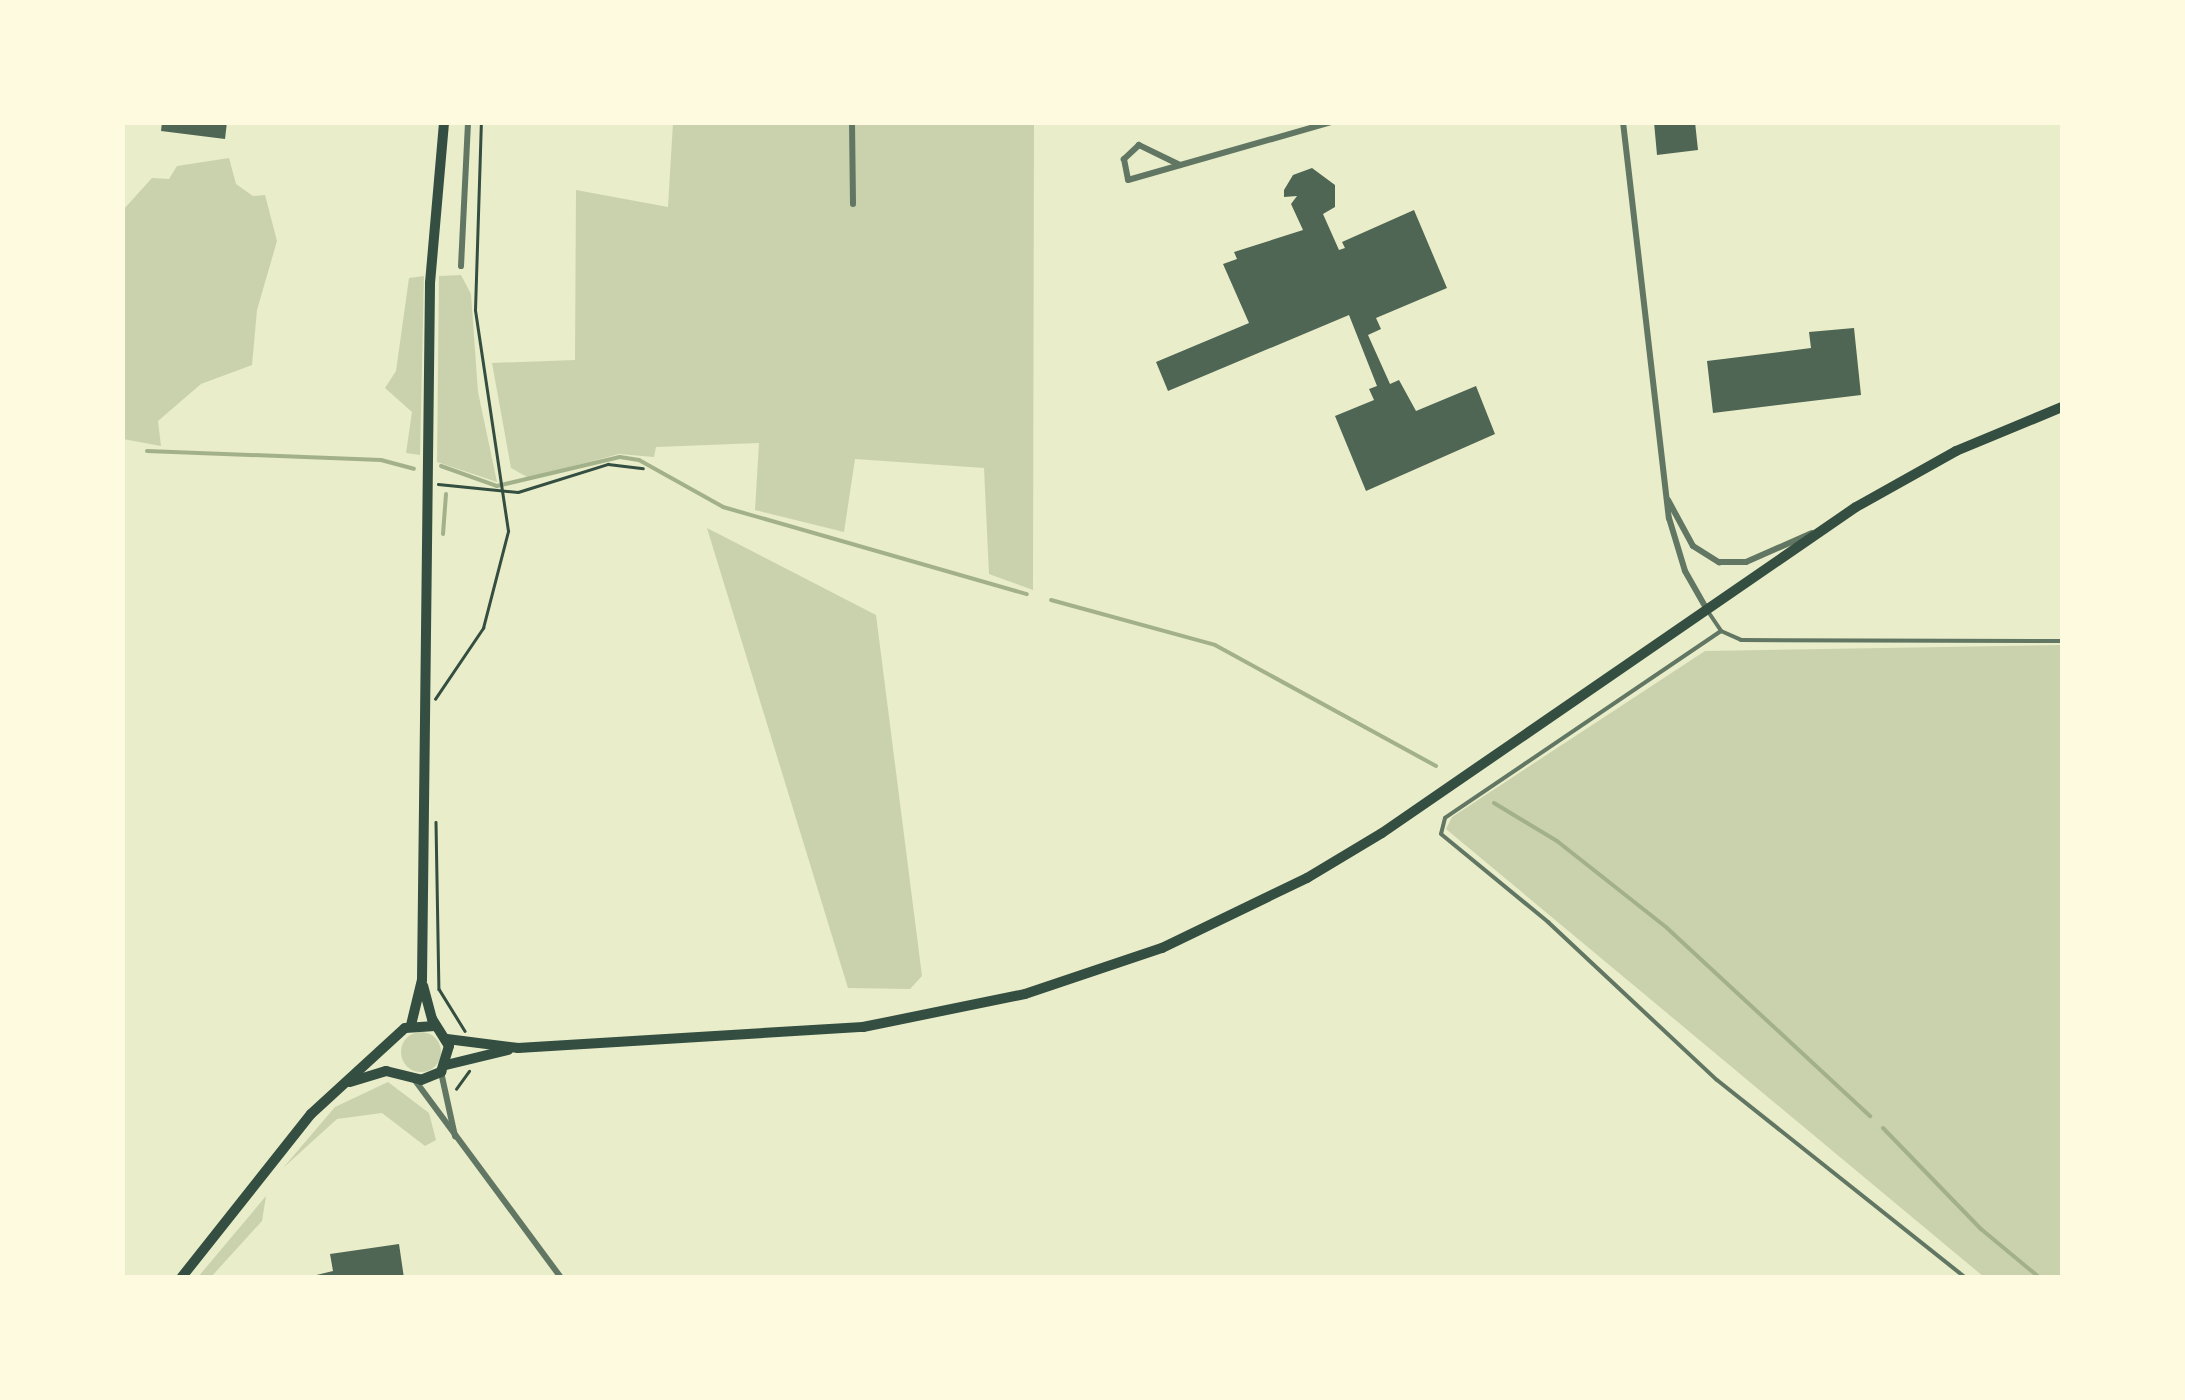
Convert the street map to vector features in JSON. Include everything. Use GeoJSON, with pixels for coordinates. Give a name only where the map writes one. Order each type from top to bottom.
{"type":"FeatureCollection","features":[{"type":"Feature","properties":{"kind":"main road"},"geometry":{"type":"LineString","coordinates":[[181,1278],[311,1114],[411,1025],[422,980],[432,224],[444,122]]}},
{"type":"Feature","properties":{"kind":"main road"},"geometry":{"type":"LineString","coordinates":[[422,980],[435,1026],[447,1039],[518,1048],[863,1027],[973,1007],[1098,972],[1308,878],[1825,526],[1956,451],[2062,407]]}},
{"type":"Feature","properties":{"kind":"main road"},"geometry":{"type":"LineString","coordinates":[[411,1025],[435,1026]]}},
{"type":"Feature","properties":{"kind":"main road"},"geometry":{"type":"LineString","coordinates":[[444,1068],[447,1039]]}},
{"type":"Feature","properties":{"kind":"main road"},"geometry":{"type":"LineString","coordinates":[[394,1043],[401,1072]]}},
{"type":"Feature","properties":{"kind":"main road"},"geometry":{"type":"LineString","coordinates":[[343,1085],[401,1072],[414,1079],[518,1048]]}},
{"type":"Feature","properties":{"kind":"street"},"geometry":{"type":"LineString","coordinates":[[461,266],[468,122]]}},
{"type":"Feature","properties":{"kind":"street"},"geometry":{"type":"LineString","coordinates":[[852,122],[854,204]]}},
{"type":"Feature","properties":{"kind":"street"},"geometry":{"type":"LineString","coordinates":[[1180,165],[1132,146],[1124,159],[1128,180],[1331,122]]}},
{"type":"Feature","properties":{"kind":"street"},"geometry":{"type":"LineString","coordinates":[[1622,122],[1666,494],[1678,554],[1706,608]]}},
{"type":"Feature","properties":{"kind":"street"},"geometry":{"type":"LineString","coordinates":[[1666,494],[1693,546],[1718,562],[1746,562],[1825,526]]}},
{"type":"Feature","properties":{"kind":"street"},"geometry":{"type":"LineString","coordinates":[[444,1068],[445,1102],[455,1138]]}},
{"type":"Feature","properties":{"kind":"street"},"geometry":{"type":"LineString","coordinates":[[414,1079],[560,1278]]}},
{"type":"Feature","properties":{"kind":"lane"},"geometry":{"type":"LineString","coordinates":[[1706,608],[1721,631],[1741,640],[2062,641]]}},
{"type":"Feature","properties":{"kind":"lane"},"geometry":{"type":"LineString","coordinates":[[1721,631],[1512,769],[1445,818],[1440,834],[1548,922],[1717,1080],[1966,1278]]}},
{"type":"Feature","properties":{"kind":"path"},"geometry":{"type":"LineString","coordinates":[[434,706],[464,664],[492,604],[506,551],[501,468],[475,310],[480,122]]}},
{"type":"Feature","properties":{"kind":"path"},"geometry":{"type":"LineString","coordinates":[[427,484],[518,492],[608,464],[643,468]]}},
{"type":"Feature","properties":{"kind":"path"},"geometry":{"type":"LineString","coordinates":[[436,808],[440,989],[470,1038]]}},
{"type":"Feature","properties":{"kind":"path"},"geometry":{"type":"LineString","coordinates":[[445,1102],[472,1066]]}},
{"type":"Feature","properties":{"kind":"green space"},"geometry":{"type":"Polygon","coordinates":[[[673,123],[1034,123],[1033,590],[989,574],[984,468],[855,459],[844,532],[755,510],[759,443],[656,447],[654,457],[619,454],[529,478],[511,468],[492,363],[575,360],[576,190],[668,207],[673,123]]]}},
{"type":"Feature","properties":{"kind":"green space"},"geometry":{"type":"Polygon","coordinates":[[[229,158],[236,184],[253,196],[265,195],[277,241],[257,310],[252,365],[201,384],[158,421],[161,446],[123,439],[123,210],[152,178],[169,179],[177,166],[229,158]]]}},
{"type":"Feature","properties":{"kind":"green space"},"geometry":{"type":"Polygon","coordinates":[[[461,275],[471,294],[478,392],[497,482],[437,462],[439,276],[461,275]]]}},
{"type":"Feature","properties":{"kind":"green space"},"geometry":{"type":"Polygon","coordinates":[[[424,276],[420,455],[406,453],[412,412],[385,388],[396,371],[409,278],[424,276]]]}},
{"type":"Feature","properties":{"kind":"green space"},"geometry":{"type":"Polygon","coordinates":[[[707,528],[876,615],[922,976],[910,989],[848,988],[707,528]]]}},
{"type":"Feature","properties":{"kind":"green space"},"geometry":{"type":"Polygon","coordinates":[[[2062,645],[2062,1277],[1984,1277],[1446,829],[1452,817],[1705,651],[2062,645]]]}},
{"type":"Feature","properties":{"kind":"green space"},"geometry":{"type":"Polygon","coordinates":[[[421,1032],[435,1038],[441,1052],[435,1066],[421,1072],[407,1066],[401,1052],[407,1038],[421,1032]]]}},
{"type":"Feature","properties":{"kind":"green space"},"geometry":{"type":"Polygon","coordinates":[[[388,1082],[429,1113],[436,1140],[425,1146],[382,1113],[337,1119],[283,1168],[335,1107],[388,1082]]]}},
{"type":"Feature","properties":{"kind":"green space"},"geometry":{"type":"Polygon","coordinates":[[[266,1196],[262,1221],[211,1277],[198,1277],[266,1196]]]}},
{"type":"Feature","properties":{"kind":"building"},"geometry":{"type":"Polygon","coordinates":[[[162,122],[227,122],[225,139],[161,131],[162,122]]]}},
{"type":"Feature","properties":{"kind":"building"},"geometry":{"type":"Polygon","coordinates":[[[1654,122],[1695,122],[1698,150],[1657,155],[1654,122]]]}},
{"type":"Feature","properties":{"kind":"building"},"geometry":{"type":"Polygon","coordinates":[[[1312,168],[1335,185],[1335,207],[1323,214],[1339,250],[1345,248],[1342,242],[1414,210],[1447,288],[1376,318],[1381,329],[1368,335],[1390,384],[1399,380],[1416,411],[1476,386],[1495,434],[1366,491],[1335,416],[1374,400],[1369,389],[1377,386],[1349,315],[1168,391],[1156,362],[1249,323],[1223,264],[1237,259],[1234,252],[1303,230],[1291,204],[1297,196],[1284,197],[1284,190],[1293,175],[1312,168]]]}},
{"type":"Feature","properties":{"kind":"building"},"geometry":{"type":"Polygon","coordinates":[[[1854,328],[1861,395],[1713,413],[1707,361],[1811,348],[1809,332],[1854,328]]]}},
{"type":"Feature","properties":{"kind":"building"},"geometry":{"type":"Polygon","coordinates":[[[399,1244],[404,1278],[304,1278],[333,1271],[330,1254],[399,1244]]]}},
{"type":"Feature","properties":{"kind":"waterway"},"geometry":{"type":"LineString","coordinates":[[147,451],[381,460],[414,469]]}},
{"type":"Feature","properties":{"kind":"waterway"},"geometry":{"type":"LineString","coordinates":[[441,466],[497,486],[620,457],[639,460],[723,507],[1027,594]]}},
{"type":"Feature","properties":{"kind":"waterway"},"geometry":{"type":"LineString","coordinates":[[443,534],[446,494]]}},
{"type":"Feature","properties":{"kind":"waterway"},"geometry":{"type":"LineString","coordinates":[[1051,600],[1215,645],[1436,766]]}},
{"type":"Feature","properties":{"kind":"waterway"},"geometry":{"type":"LineString","coordinates":[[1494,803],[1557,841],[1667,928],[1870,1116]]}},
{"type":"Feature","properties":{"kind":"waterway"},"geometry":{"type":"LineString","coordinates":[[1883,1128],[1981,1229],[2040,1278]]}}]}
